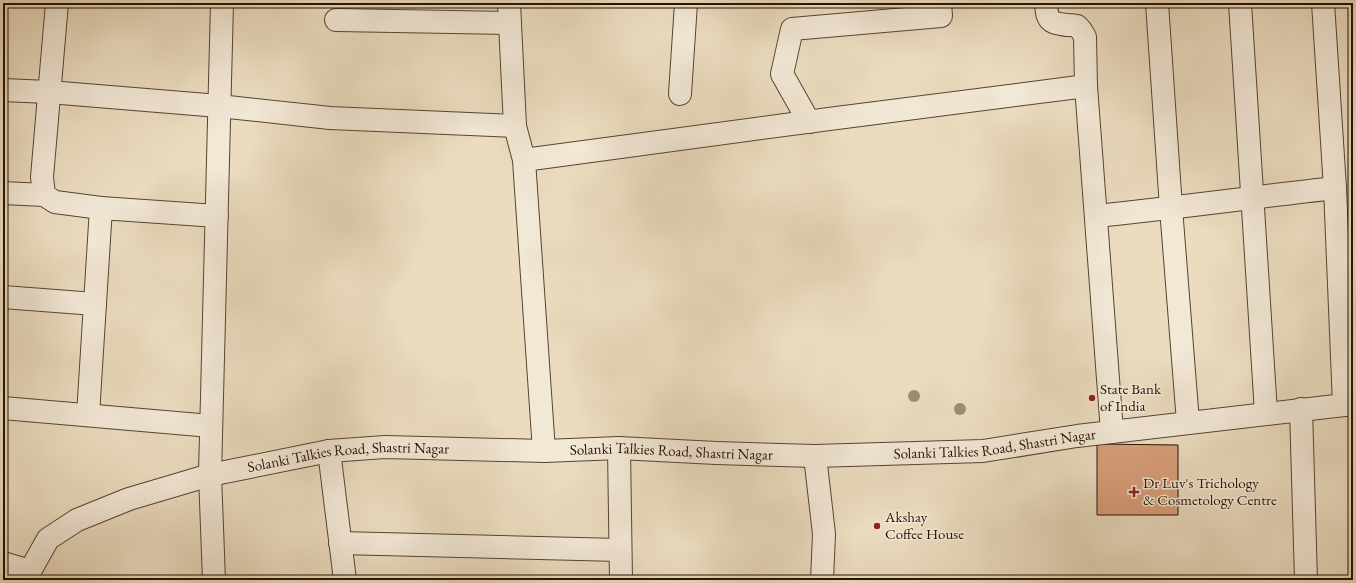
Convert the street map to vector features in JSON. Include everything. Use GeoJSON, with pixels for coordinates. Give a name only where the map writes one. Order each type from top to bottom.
{"type":"FeatureCollection","features":[{"type":"Feature","properties":{"kind":"street"},"geometry":{"type":"LineString","coordinates":[[44,195],[42,177],[57,3]]}},
{"type":"Feature","properties":{"kind":"street"},"geometry":{"type":"LineString","coordinates":[[214,580],[210,475],[222,3]]}},
{"type":"Feature","properties":{"kind":"street"},"geometry":{"type":"LineString","coordinates":[[680,94],[686,3]]}},
{"type":"Feature","properties":{"kind":"street"},"geometry":{"type":"LineString","coordinates":[[809,122],[782,74],[792,30],[941,16],[940,3]]}},
{"type":"Feature","properties":{"kind":"street"},"geometry":{"type":"LineString","coordinates":[[1046,3],[1046,12],[1050,20],[1055,24],[1076,26],[1085,36],[1086,86],[1112,432]]}},
{"type":"Feature","properties":{"kind":"street"},"geometry":{"type":"LineString","coordinates":[[1157,3],[1188,422]]}},
{"type":"Feature","properties":{"kind":"street"},"geometry":{"type":"LineString","coordinates":[[1240,3],[1266,413]]}},
{"type":"Feature","properties":{"kind":"street"},"geometry":{"type":"LineString","coordinates":[[1323,3],[1341,200],[1349,404]]}},
{"type":"Feature","properties":{"kind":"street"},"geometry":{"type":"LineString","coordinates":[[336,20],[509,13],[515,126],[524,160],[544,451]]}},
{"type":"Feature","properties":{"kind":"street"},"geometry":{"type":"LineString","coordinates":[[524,160],[1086,86]]}},
{"type":"Feature","properties":{"kind":"street"},"geometry":{"type":"LineString","coordinates":[[3,90],[49,92],[219,106],[330,118],[515,126]]}},
{"type":"Feature","properties":{"kind":"street"},"geometry":{"type":"LineString","coordinates":[[3,193],[44,195],[55,202],[101,208],[217,216]]}},
{"type":"Feature","properties":{"kind":"street"},"geometry":{"type":"LineString","coordinates":[[1096,216],[1252,197],[1341,200]]}},
{"type":"Feature","properties":{"kind":"street"},"geometry":{"type":"LineString","coordinates":[[88,415],[101,208]]}},
{"type":"Feature","properties":{"kind":"street"},"geometry":{"type":"LineString","coordinates":[[3,297],[95,304]]}},
{"type":"Feature","properties":{"kind":"street","name":"Solanki Talkies Road, Shastri Nagar"},"geometry":{"type":"LineString","coordinates":[[30,576],[48,539],[77,520],[129,498],[210,475],[329,451],[384,447],[544,451],[619,448],[815,456],[983,451],[1077,436],[1349,404]]}},
{"type":"Feature","properties":{"kind":"street"},"geometry":{"type":"LineString","coordinates":[[3,408],[211,426]]}},
{"type":"Feature","properties":{"kind":"street"},"geometry":{"type":"LineString","coordinates":[[1302,409],[1306,580]]}},
{"type":"Feature","properties":{"kind":"street"},"geometry":{"type":"LineString","coordinates":[[619,448],[621,580]]}},
{"type":"Feature","properties":{"kind":"street"},"geometry":{"type":"LineString","coordinates":[[329,451],[345,580]]}},
{"type":"Feature","properties":{"kind":"street"},"geometry":{"type":"LineString","coordinates":[[815,456],[824,534],[822,580]]}},
{"type":"Feature","properties":{"kind":"street"},"geometry":{"type":"LineString","coordinates":[[340,543],[620,550]]}},
{"type":"Feature","properties":{"kind":"street"},"geometry":{"type":"LineString","coordinates":[[3,562],[30,576]]}},
{"type":"Feature","properties":{"kind":"building"},"geometry":{"type":"Polygon","coordinates":[[[1097,444],[1178,445],[1178,515],[1097,515],[1097,444]]]}},
{"type":"Feature","properties":{"kind":"place","name":"State Bank of India"},"geometry":{"type":"Point","coordinates":[1092,398]}},
{"type":"Feature","properties":{"kind":"place","name":"Dr Luv's Trichology & Cosmetology Centre"},"geometry":{"type":"Point","coordinates":[1134,492]}},
{"type":"Feature","properties":{"kind":"place","name":"Akshay Coffee House"},"geometry":{"type":"Point","coordinates":[877,526]}}]}
